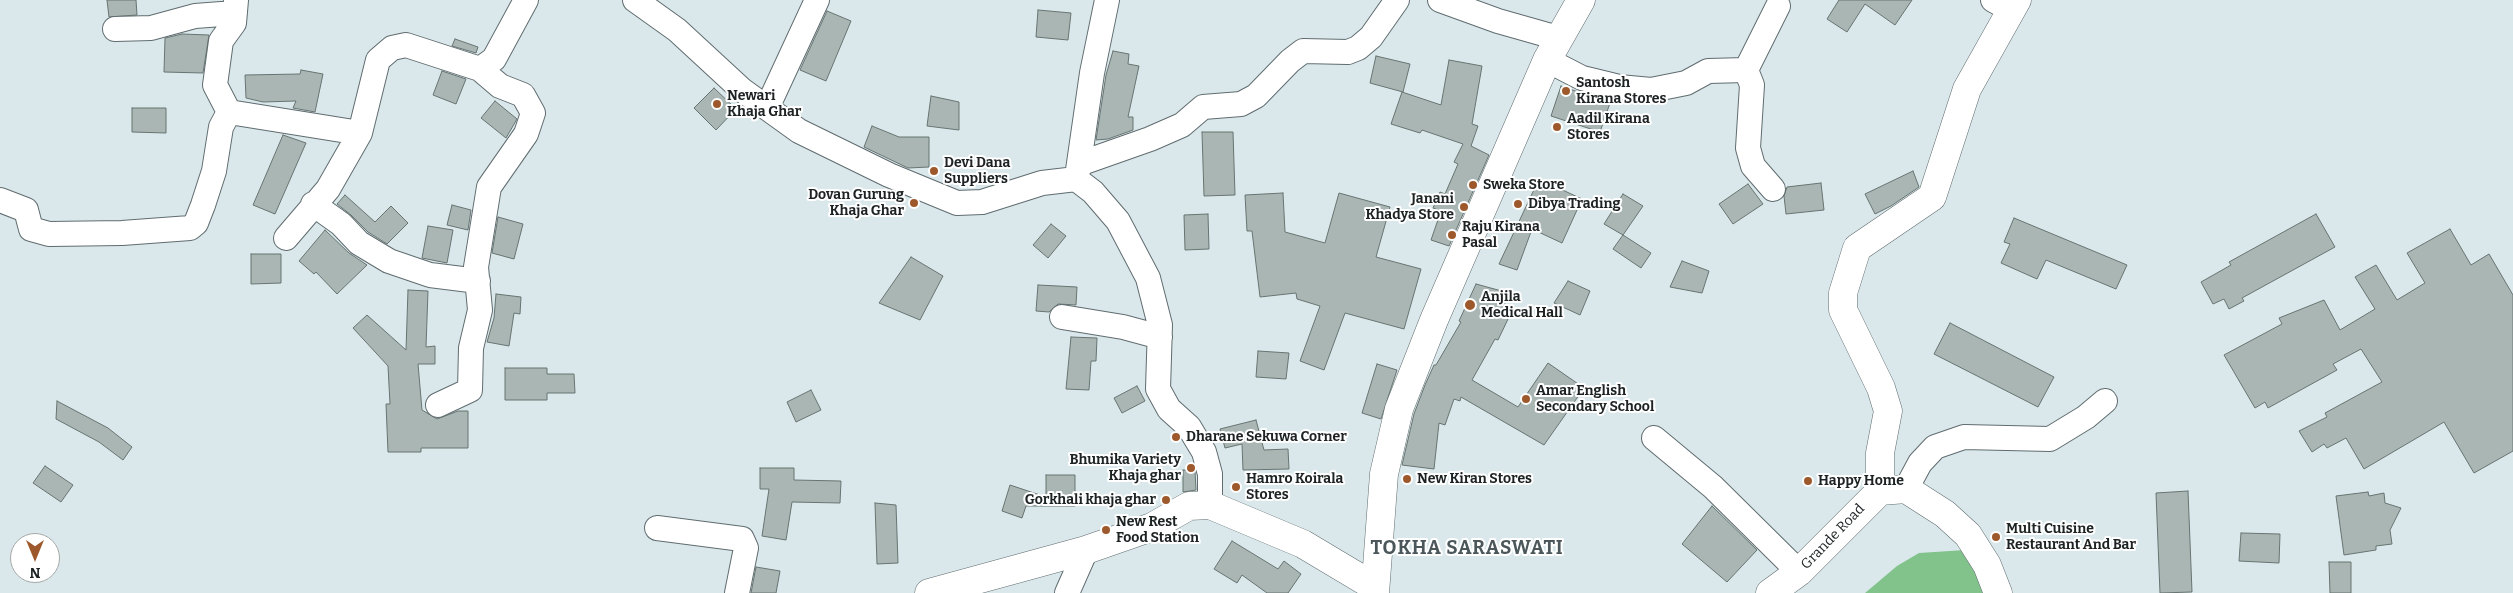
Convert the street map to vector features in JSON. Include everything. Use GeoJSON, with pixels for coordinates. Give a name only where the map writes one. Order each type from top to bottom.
{"type":"FeatureCollection","features":[{"type":"Feature","properties":{"kind":"street"},"geometry":{"type":"LineString","coordinates":[[480,69],[494,59],[526,0]]}},
{"type":"Feature","properties":{"kind":"street"},"geometry":{"type":"LineString","coordinates":[[635,0],[677,30],[742,90],[800,131],[889,175],[957,203],[982,202],[1078,172],[1182,125],[1203,107],[1241,104],[1256,96],[1290,61],[1303,51],[1348,52],[1358,48],[1371,37],[1398,0]]}},
{"type":"Feature","properties":{"kind":"street"},"geometry":{"type":"LineString","coordinates":[[768,108],[817,0]]}},
{"type":"Feature","properties":{"kind":"street"},"geometry":{"type":"LineString","coordinates":[[1107,0],[1092,73],[1078,172],[1118,221],[1148,278],[1160,325],[1158,389],[1169,409],[1189,428],[1204,452],[1210,474],[1210,505]]}},
{"type":"Feature","properties":{"kind":"street"},"geometry":{"type":"LineString","coordinates":[[1440,0],[1498,21],[1553,49],[1582,78],[1619,87],[1651,90],[1686,83],[1708,70],[1746,70]]}},
{"type":"Feature","properties":{"kind":"street"},"geometry":{"type":"LineString","coordinates":[[929,593],[1086,550],[1152,527],[1189,506],[1210,505],[1303,544],[1375,590],[1384,474],[1399,409],[1434,320],[1553,49],[1581,0]]}},
{"type":"Feature","properties":{"kind":"street"},"geometry":{"type":"LineString","coordinates":[[1998,593],[1987,565],[1968,535],[1945,514],[1906,489],[1880,491],[1880,453],[1888,411],[1881,388],[1843,310],[1843,293],[1857,248],[1932,197],[1967,89],[2007,4]]}},
{"type":"Feature","properties":{"kind":"street"},"geometry":{"type":"LineString","coordinates":[[115,29],[151,28],[236,6],[234,23],[221,41],[215,85],[229,112]]}},
{"type":"Feature","properties":{"kind":"street"},"geometry":{"type":"LineString","coordinates":[[1773,189],[1753,166],[1748,148],[1752,84],[1746,70],[1778,6]]}},
{"type":"Feature","properties":{"kind":"street"},"geometry":{"type":"LineString","coordinates":[[286,238],[333,181],[360,133],[378,60],[392,48],[406,45],[480,69],[500,86],[523,95],[533,113],[526,134],[489,187],[476,267],[480,310],[471,348],[470,390],[438,405]]}},
{"type":"Feature","properties":{"kind":"street"},"geometry":{"type":"LineString","coordinates":[[229,112],[360,133]]}},
{"type":"Feature","properties":{"kind":"street"},"geometry":{"type":"LineString","coordinates":[[0,200],[26,210],[32,229],[49,234],[122,233],[190,228],[196,223],[206,197],[214,172],[221,127],[229,112]]}},
{"type":"Feature","properties":{"kind":"street"},"geometry":{"type":"LineString","coordinates":[[313,204],[341,224],[359,243],[389,260],[430,274],[478,281]]}},
{"type":"Feature","properties":{"kind":"street"},"geometry":{"type":"LineString","coordinates":[[1062,318],[1124,327],[1160,337]]}},
{"type":"Feature","properties":{"kind":"street"},"geometry":{"type":"LineString","coordinates":[[1906,489],[1920,464],[1935,447],[1964,437],[2050,439],[2086,417],[2104,401]]}},
{"type":"Feature","properties":{"kind":"street"},"geometry":{"type":"LineString","coordinates":[[1654,438],[1713,487],[1798,572]]}},
{"type":"Feature","properties":{"kind":"street","name":"Grande Road"},"geometry":{"type":"LineString","coordinates":[[1770,593],[1798,572],[1880,491]]}},
{"type":"Feature","properties":{"kind":"street"},"geometry":{"type":"LineString","coordinates":[[657,528],[742,539],[746,548],[737,593]]}},
{"type":"Feature","properties":{"kind":"street"},"geometry":{"type":"LineString","coordinates":[[1067,593],[1086,550]]}},
{"type":"Feature","properties":{"kind":"green space"},"geometry":{"type":"Polygon","coordinates":[[[1965,550],[1985,593],[1865,593],[1897,566],[1919,553],[1965,550]]]}},
{"type":"Feature","properties":{"kind":"building"},"geometry":{"type":"Polygon","coordinates":[[[107,0],[136,0],[137,15],[109,17],[107,0]]]}},
{"type":"Feature","properties":{"kind":"building"},"geometry":{"type":"Polygon","coordinates":[[[1839,0],[1912,0],[1895,25],[1865,4],[1847,32],[1827,19],[1839,0]]]}},
{"type":"Feature","properties":{"kind":"building"},"geometry":{"type":"Polygon","coordinates":[[[1038,10],[1071,13],[1068,40],[1036,37],[1038,10]]]}},
{"type":"Feature","properties":{"kind":"building"},"geometry":{"type":"Polygon","coordinates":[[[827,11],[851,21],[826,81],[800,70],[827,11]]]}},
{"type":"Feature","properties":{"kind":"building"},"geometry":{"type":"Polygon","coordinates":[[[182,34],[209,35],[203,73],[164,72],[165,38],[182,34]]]}},
{"type":"Feature","properties":{"kind":"building"},"geometry":{"type":"Polygon","coordinates":[[[455,39],[478,47],[476,53],[452,46],[455,39]]]}},
{"type":"Feature","properties":{"kind":"building"},"geometry":{"type":"Polygon","coordinates":[[[1113,51],[1129,54],[1128,64],[1139,66],[1128,117],[1133,117],[1133,130],[1108,139],[1096,140],[1106,75],[1113,51]]]}},
{"type":"Feature","properties":{"kind":"building"},"geometry":{"type":"Polygon","coordinates":[[[1376,56],[1410,64],[1403,92],[1370,83],[1376,56]]]}},
{"type":"Feature","properties":{"kind":"building"},"geometry":{"type":"Polygon","coordinates":[[[1449,60],[1482,66],[1472,124],[1478,126],[1471,146],[1489,155],[1449,246],[1431,240],[1441,211],[1433,208],[1440,192],[1445,194],[1458,164],[1454,162],[1463,144],[1422,130],[1420,133],[1391,124],[1402,92],[1441,105],[1449,60]]]}},
{"type":"Feature","properties":{"kind":"building"},"geometry":{"type":"Polygon","coordinates":[[[301,70],[323,74],[315,112],[293,108],[296,101],[263,102],[246,98],[245,75],[300,74],[301,70]]]}},
{"type":"Feature","properties":{"kind":"building"},"geometry":{"type":"Polygon","coordinates":[[[442,71],[466,79],[456,104],[433,95],[442,71]]]}},
{"type":"Feature","properties":{"kind":"building"},"geometry":{"type":"Polygon","coordinates":[[[1561,86],[1610,103],[1600,132],[1551,116],[1561,86]]]}},
{"type":"Feature","properties":{"kind":"building"},"geometry":{"type":"Polygon","coordinates":[[[714,88],[736,109],[716,130],[694,108],[714,88]]]}},
{"type":"Feature","properties":{"kind":"building"},"geometry":{"type":"Polygon","coordinates":[[[931,96],[959,102],[959,130],[927,126],[931,96]]]}},
{"type":"Feature","properties":{"kind":"building"},"geometry":{"type":"Polygon","coordinates":[[[495,101],[517,119],[506,138],[481,118],[495,101]]]}},
{"type":"Feature","properties":{"kind":"building"},"geometry":{"type":"Polygon","coordinates":[[[132,108],[166,108],[166,133],[132,132],[132,108]]]}},
{"type":"Feature","properties":{"kind":"building"},"geometry":{"type":"Polygon","coordinates":[[[872,126],[899,137],[929,137],[929,167],[908,168],[864,147],[872,126]]]}},
{"type":"Feature","properties":{"kind":"building"},"geometry":{"type":"Polygon","coordinates":[[[1202,132],[1233,132],[1235,195],[1204,196],[1202,132]]]}},
{"type":"Feature","properties":{"kind":"building"},"geometry":{"type":"Polygon","coordinates":[[[283,135],[306,143],[275,214],[253,205],[283,135]]]}},
{"type":"Feature","properties":{"kind":"building"},"geometry":{"type":"Polygon","coordinates":[[[1913,171],[1919,187],[1891,206],[1875,214],[1865,194],[1913,171]]]}},
{"type":"Feature","properties":{"kind":"building"},"geometry":{"type":"Polygon","coordinates":[[[1539,179],[1582,199],[1562,243],[1532,229],[1517,270],[1499,264],[1539,179]]]}},
{"type":"Feature","properties":{"kind":"building"},"geometry":{"type":"Polygon","coordinates":[[[1821,183],[1824,210],[1786,214],[1784,196],[1787,187],[1821,183]]]}},
{"type":"Feature","properties":{"kind":"building"},"geometry":{"type":"Polygon","coordinates":[[[1748,184],[1763,204],[1733,224],[1719,204],[1748,184]]]}},
{"type":"Feature","properties":{"kind":"building"},"geometry":{"type":"Polygon","coordinates":[[[1283,193],[1285,232],[1325,243],[1339,193],[1390,207],[1376,257],[1421,269],[1404,329],[1345,313],[1324,370],[1300,361],[1320,306],[1297,299],[1296,293],[1260,297],[1252,231],[1247,231],[1245,195],[1283,193]]]}},
{"type":"Feature","properties":{"kind":"building"},"geometry":{"type":"Polygon","coordinates":[[[1623,194],[1643,206],[1623,235],[1604,224],[1623,194]]]}},
{"type":"Feature","properties":{"kind":"building"},"geometry":{"type":"Polygon","coordinates":[[[345,195],[375,222],[391,206],[408,223],[387,244],[368,232],[337,204],[345,195]]]}},
{"type":"Feature","properties":{"kind":"building"},"geometry":{"type":"Polygon","coordinates":[[[452,205],[471,210],[468,230],[447,225],[452,205]]]}},
{"type":"Feature","properties":{"kind":"building"},"geometry":{"type":"Polygon","coordinates":[[[1208,214],[1209,249],[1185,250],[1184,215],[1208,214]]]}},
{"type":"Feature","properties":{"kind":"building"},"geometry":{"type":"Polygon","coordinates":[[[2316,214],[2335,247],[2242,298],[2244,301],[2229,309],[2224,299],[2213,304],[2201,282],[2231,265],[2229,262],[2316,214]]]}},
{"type":"Feature","properties":{"kind":"building"},"geometry":{"type":"Polygon","coordinates":[[[498,217],[523,224],[514,259],[492,253],[498,217]]]}},
{"type":"Feature","properties":{"kind":"building"},"geometry":{"type":"Polygon","coordinates":[[[2014,218],[2127,265],[2116,289],[2046,260],[2037,279],[2001,263],[2010,244],[2004,242],[2014,218]]]}},
{"type":"Feature","properties":{"kind":"building"},"geometry":{"type":"Polygon","coordinates":[[[1051,224],[1066,236],[1048,258],[1033,245],[1051,224]]]}},
{"type":"Feature","properties":{"kind":"building"},"geometry":{"type":"Polygon","coordinates":[[[428,226],[453,230],[447,263],[422,258],[428,226]]]}},
{"type":"Feature","properties":{"kind":"building"},"geometry":{"type":"Polygon","coordinates":[[[2450,229],[2471,265],[2489,254],[2513,295],[2513,451],[2474,473],[2444,422],[2364,469],[2346,438],[2327,448],[2324,444],[2312,452],[2299,431],[2327,417],[2325,413],[2382,382],[2361,349],[2333,364],[2337,370],[2268,408],[2265,402],[2255,408],[2224,355],[2282,324],[2279,318],[2324,300],[2340,330],[2375,309],[2355,277],[2376,265],[2397,300],[2425,283],[2407,253],[2450,229]]]}},
{"type":"Feature","properties":{"kind":"building"},"geometry":{"type":"Polygon","coordinates":[[[325,230],[349,253],[367,265],[337,294],[316,272],[314,274],[299,261],[325,230]]]}},
{"type":"Feature","properties":{"kind":"building"},"geometry":{"type":"Polygon","coordinates":[[[1623,235],[1651,253],[1641,268],[1613,249],[1623,235]]]}},
{"type":"Feature","properties":{"kind":"building"},"geometry":{"type":"Polygon","coordinates":[[[251,254],[281,254],[281,283],[251,284],[251,254]]]}},
{"type":"Feature","properties":{"kind":"building"},"geometry":{"type":"Polygon","coordinates":[[[911,257],[943,276],[920,320],[879,303],[911,257]]]}},
{"type":"Feature","properties":{"kind":"building"},"geometry":{"type":"Polygon","coordinates":[[[1682,261],[1709,271],[1702,293],[1670,287],[1682,261]]]}},
{"type":"Feature","properties":{"kind":"building"},"geometry":{"type":"Polygon","coordinates":[[[1568,281],[1590,291],[1580,315],[1554,303],[1568,281]]]}},
{"type":"Feature","properties":{"kind":"building"},"geometry":{"type":"Polygon","coordinates":[[[1476,284],[1509,293],[1501,313],[1509,317],[1498,340],[1495,339],[1472,380],[1518,407],[1548,363],[1584,388],[1544,445],[1461,397],[1460,401],[1454,399],[1445,425],[1439,423],[1434,469],[1402,465],[1414,414],[1425,385],[1434,365],[1436,365],[1461,322],[1459,321],[1476,284]]]}},
{"type":"Feature","properties":{"kind":"building"},"geometry":{"type":"Polygon","coordinates":[[[1038,285],[1077,287],[1076,305],[1058,304],[1049,312],[1036,311],[1038,285]]]}},
{"type":"Feature","properties":{"kind":"building"},"geometry":{"type":"Polygon","coordinates":[[[408,290],[428,291],[426,347],[435,346],[435,364],[418,364],[422,410],[437,419],[458,411],[468,411],[468,448],[421,448],[421,452],[388,452],[386,404],[390,404],[388,366],[353,328],[367,315],[406,350],[408,290]]]}},
{"type":"Feature","properties":{"kind":"building"},"geometry":{"type":"Polygon","coordinates":[[[496,294],[521,297],[520,314],[514,313],[509,346],[487,342],[494,318],[496,294]]]}},
{"type":"Feature","properties":{"kind":"building"},"geometry":{"type":"Polygon","coordinates":[[[1950,323],[2054,377],[2038,407],[1934,354],[1950,323]]]}},
{"type":"Feature","properties":{"kind":"building"},"geometry":{"type":"Polygon","coordinates":[[[1071,337],[1097,338],[1096,361],[1091,361],[1089,390],[1066,389],[1071,337]]]}},
{"type":"Feature","properties":{"kind":"building"},"geometry":{"type":"Polygon","coordinates":[[[1258,351],[1289,353],[1286,379],[1256,377],[1258,351]]]}},
{"type":"Feature","properties":{"kind":"building"},"geometry":{"type":"Polygon","coordinates":[[[1377,364],[1397,370],[1381,419],[1362,413],[1377,364]]]}},
{"type":"Feature","properties":{"kind":"building"},"geometry":{"type":"Polygon","coordinates":[[[505,368],[547,368],[547,374],[574,374],[575,393],[547,393],[547,400],[505,400],[505,368]]]}},
{"type":"Feature","properties":{"kind":"building"},"geometry":{"type":"Polygon","coordinates":[[[1137,386],[1145,401],[1122,413],[1114,398],[1137,386]]]}},
{"type":"Feature","properties":{"kind":"building"},"geometry":{"type":"Polygon","coordinates":[[[811,390],[821,410],[796,422],[787,402],[811,390]]]}},
{"type":"Feature","properties":{"kind":"building"},"geometry":{"type":"Polygon","coordinates":[[[57,401],[108,428],[132,447],[123,460],[99,442],[56,419],[57,401]]]}},
{"type":"Feature","properties":{"kind":"building"},"geometry":{"type":"Polygon","coordinates":[[[1256,420],[1264,450],[1288,449],[1289,469],[1243,470],[1242,444],[1225,448],[1220,429],[1256,420]]]}},
{"type":"Feature","properties":{"kind":"building"},"geometry":{"type":"Polygon","coordinates":[[[45,466],[73,485],[61,502],[33,483],[45,466]]]}},
{"type":"Feature","properties":{"kind":"building"},"geometry":{"type":"Polygon","coordinates":[[[760,468],[794,468],[794,480],[841,481],[840,503],[792,502],[786,540],[762,536],[769,489],[760,489],[760,468]]]}},
{"type":"Feature","properties":{"kind":"building"},"geometry":{"type":"Polygon","coordinates":[[[1183,470],[1195,470],[1196,490],[1183,492],[1183,470]]]}},
{"type":"Feature","properties":{"kind":"building"},"geometry":{"type":"Polygon","coordinates":[[[1046,475],[1075,475],[1075,506],[1026,506],[1022,518],[1002,511],[1010,485],[1046,497],[1046,475]]]}},
{"type":"Feature","properties":{"kind":"building"},"geometry":{"type":"Polygon","coordinates":[[[2188,491],[2192,592],[2160,593],[2156,493],[2188,491]]]}},
{"type":"Feature","properties":{"kind":"building"},"geometry":{"type":"Polygon","coordinates":[[[2368,492],[2369,496],[2384,493],[2385,503],[2401,508],[2390,530],[2392,544],[2376,546],[2376,550],[2344,555],[2336,496],[2368,492]]]}},
{"type":"Feature","properties":{"kind":"building"},"geometry":{"type":"Polygon","coordinates":[[[875,503],[896,505],[898,563],[877,564],[875,503]]]}},
{"type":"Feature","properties":{"kind":"building"},"geometry":{"type":"Polygon","coordinates":[[[1712,506],[1757,550],[1727,582],[1682,544],[1712,506]]]}},
{"type":"Feature","properties":{"kind":"building"},"geometry":{"type":"Polygon","coordinates":[[[2241,533],[2280,534],[2279,563],[2239,561],[2241,533]]]}},
{"type":"Feature","properties":{"kind":"building"},"geometry":{"type":"Polygon","coordinates":[[[1232,541],[1278,569],[1284,561],[1301,574],[1288,593],[1267,593],[1242,575],[1237,583],[1214,569],[1232,541]]]}},
{"type":"Feature","properties":{"kind":"building"},"geometry":{"type":"Polygon","coordinates":[[[2329,562],[2351,562],[2351,593],[2330,593],[2329,562]]]}},
{"type":"Feature","properties":{"kind":"building"},"geometry":{"type":"Polygon","coordinates":[[[756,567],[780,571],[776,593],[751,593],[756,567]]]}},
{"type":"Feature","properties":{"kind":"place","name":"Santosh Kirana Stores"},"geometry":{"type":"Point","coordinates":[1566,91]}},
{"type":"Feature","properties":{"kind":"place","name":"Newari Khaja Ghar"},"geometry":{"type":"Point","coordinates":[717,104]}},
{"type":"Feature","properties":{"kind":"place","name":"Aadil Kirana Stores"},"geometry":{"type":"Point","coordinates":[1557,127]}},
{"type":"Feature","properties":{"kind":"place","name":"Devi Dana Suppliers"},"geometry":{"type":"Point","coordinates":[934,171]}},
{"type":"Feature","properties":{"kind":"place","name":"Sweka Store"},"geometry":{"type":"Point","coordinates":[1473,185]}},
{"type":"Feature","properties":{"kind":"place","name":"Dovan Gurung Khaja Ghar"},"geometry":{"type":"Point","coordinates":[914,203]}},
{"type":"Feature","properties":{"kind":"place","name":"Dibya Trading"},"geometry":{"type":"Point","coordinates":[1518,204]}},
{"type":"Feature","properties":{"kind":"place","name":"Janani Khadya Store"},"geometry":{"type":"Point","coordinates":[1464,207]}},
{"type":"Feature","properties":{"kind":"place","name":"Raju Kirana Pasal"},"geometry":{"type":"Point","coordinates":[1452,235]}},
{"type":"Feature","properties":{"kind":"place","name":"Anjila Medical Hall"},"geometry":{"type":"Point","coordinates":[1470,305]}},
{"type":"Feature","properties":{"kind":"place","name":"Amar English Secondary School"},"geometry":{"type":"Point","coordinates":[1526,399]}},
{"type":"Feature","properties":{"kind":"place","name":"Dharane Sekuwa Corner"},"geometry":{"type":"Point","coordinates":[1176,437]}},
{"type":"Feature","properties":{"kind":"place","name":"Bhumika Variety Khaja ghar"},"geometry":{"type":"Point","coordinates":[1191,468]}},
{"type":"Feature","properties":{"kind":"place","name":"New Kiran Stores"},"geometry":{"type":"Point","coordinates":[1407,479]}},
{"type":"Feature","properties":{"kind":"place","name":"Happy Home"},"geometry":{"type":"Point","coordinates":[1808,481]}},
{"type":"Feature","properties":{"kind":"place","name":"Hamro Koirala Stores"},"geometry":{"type":"Point","coordinates":[1236,487]}},
{"type":"Feature","properties":{"kind":"place","name":"Gorkhali khaja ghar"},"geometry":{"type":"Point","coordinates":[1166,500]}},
{"type":"Feature","properties":{"kind":"place","name":"New Rest Food Station"},"geometry":{"type":"Point","coordinates":[1106,530]}},
{"type":"Feature","properties":{"kind":"place","name":"Multi Cuisine Restaurant And Bar"},"geometry":{"type":"Point","coordinates":[1996,537]}},
{"type":"Feature","properties":{"kind":"district","name":"TOKHA SARASWATI"},"geometry":{"type":"Point","coordinates":[1467,549]}}]}
